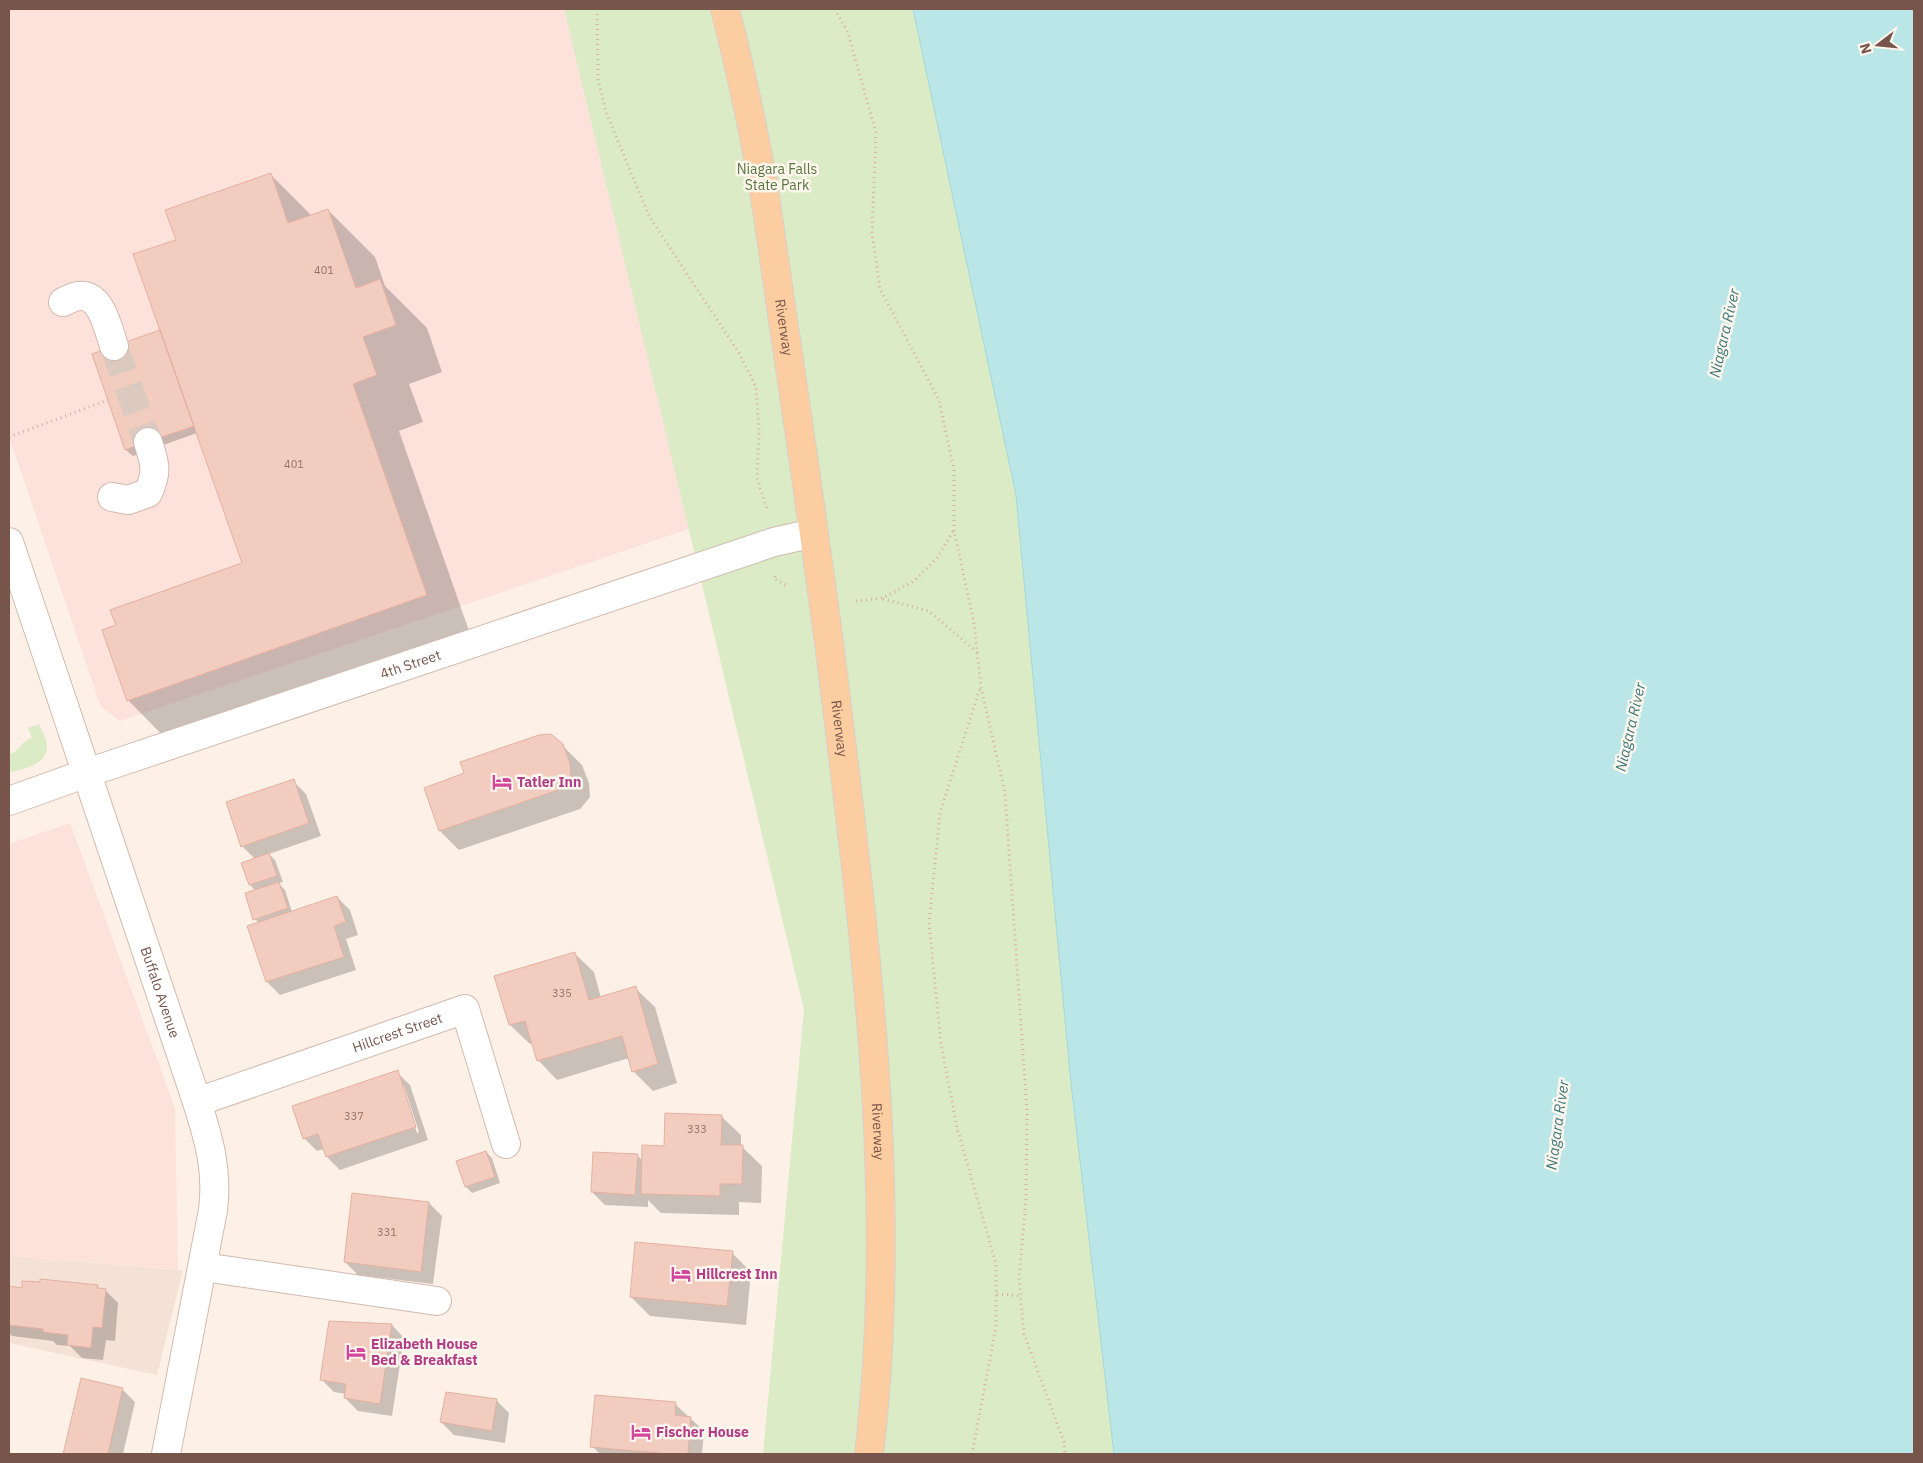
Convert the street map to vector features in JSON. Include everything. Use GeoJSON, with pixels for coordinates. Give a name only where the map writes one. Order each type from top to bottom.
{"type":"FeatureCollection","features":[{"type":"Feature","properties":{"kind":"main road","name":"Riverway"},"geometry":{"type":"LineString","coordinates":[[726,9],[750,115],[761,175],[814,533],[870,991],[880,1181],[881,1244],[876,1360],[869,1454]]}},
{"type":"Feature","properties":{"kind":"street"},"geometry":{"type":"LineString","coordinates":[[63,302],[78,296],[89,298],[98,305],[114,346]]}},
{"type":"Feature","properties":{"kind":"street"},"geometry":{"type":"LineString","coordinates":[[112,497],[128,500],[148,494],[154,479],[154,462],[148,442]]}},
{"type":"Feature","properties":{"kind":"street","name":"4th Street"},"geometry":{"type":"LineString","coordinates":[[9,802],[87,773],[774,542],[814,533]]}},
{"type":"Feature","properties":{"kind":"street","name":"Buffalo Avenue"},"geometry":{"type":"LineString","coordinates":[[9,542],[197,1102],[213,1156],[215,1174],[213,1210],[166,1454]]}},
{"type":"Feature","properties":{"kind":"street","name":"Hillcrest Street"},"geometry":{"type":"LineString","coordinates":[[197,1102],[465,1009],[506,1144]]}},
{"type":"Feature","properties":{"kind":"street"},"geometry":{"type":"LineString","coordinates":[[203,1267],[437,1301]]}},
{"type":"Feature","properties":{"kind":"path"},"geometry":{"type":"LineString","coordinates":[[597,9],[598,78],[606,112],[649,216],[739,353],[756,387],[759,432],[757,478],[771,518]]}},
{"type":"Feature","properties":{"kind":"path"},"geometry":{"type":"LineString","coordinates":[[834,9],[848,32],[876,133],[872,233],[880,289],[939,400],[954,470],[954,530],[974,623],[981,688],[1005,793],[1026,1101],[1026,1199],[1019,1278],[1024,1334],[1064,1442],[1065,1454]]}},
{"type":"Feature","properties":{"kind":"path"},"geometry":{"type":"LineString","coordinates":[[9,437],[108,400]]}},
{"type":"Feature","properties":{"kind":"path"},"geometry":{"type":"LineString","coordinates":[[853,602],[883,598],[914,581],[937,558],[954,530]]}},
{"type":"Feature","properties":{"kind":"path"},"geometry":{"type":"LineString","coordinates":[[883,598],[929,610],[977,652]]}},
{"type":"Feature","properties":{"kind":"path"},"geometry":{"type":"LineString","coordinates":[[972,1454],[996,1327],[996,1264],[957,1128],[941,1044],[929,923],[940,813],[981,688]]}},
{"type":"Feature","properties":{"kind":"path"},"geometry":{"type":"LineString","coordinates":[[997,1294],[1020,1296]]}},
{"type":"Feature","properties":{"kind":"shaded area"},"geometry":{"type":"Polygon","coordinates":[[[9,9],[564,9],[689,529],[120,721],[101,707],[9,437],[9,9]]]}},
{"type":"Feature","properties":{"kind":"shaded area"},"geometry":{"type":"Polygon","coordinates":[[[70,823],[175,1108],[178,1269],[9,1256],[9,844],[70,823]]]}},
{"type":"Feature","properties":{"kind":"shaded area"},"geometry":{"type":"Polygon","coordinates":[[[9,1256],[183,1270],[157,1375],[9,1343],[9,1256]]]}},
{"type":"Feature","properties":{"kind":"green space","name":"Niagara Falls State Park"},"geometry":{"type":"Polygon","coordinates":[[[564,9],[913,9],[1016,495],[1071,1083],[1114,1454],[763,1454],[804,1010],[564,9]]]}},
{"type":"Feature","properties":{"kind":"green space"},"geometry":{"type":"Polygon","coordinates":[[[39,724],[47,744],[46,753],[43,758],[27,768],[9,773],[9,754],[32,738],[28,728],[39,724]]]}},
{"type":"Feature","properties":{"kind":"water","name":"Niagara River"},"geometry":{"type":"Polygon","coordinates":[[[913,9],[1914,9],[1914,1454],[1114,1454],[1071,1083],[1016,495],[913,9]]]}},
{"type":"Feature","properties":{"kind":"building"},"geometry":{"type":"Polygon","coordinates":[[[271,173],[288,223],[328,209],[356,288],[380,279],[396,325],[363,337],[377,375],[353,384],[427,595],[127,701],[102,630],[116,625],[110,610],[242,563],[133,254],[176,240],[165,210],[271,173]]]}},
{"type":"Feature","properties":{"kind":"building"},"geometry":{"type":"Polygon","coordinates":[[[160,330],[194,426],[125,450],[92,354],[160,330]]]}},
{"type":"Feature","properties":{"kind":"building","name":"Tatler Inn"},"geometry":{"type":"Polygon","coordinates":[[[551,734],[563,744],[570,763],[571,777],[561,789],[439,831],[424,788],[464,773],[460,762],[539,735],[551,734]]]}},
{"type":"Feature","properties":{"kind":"building"},"geometry":{"type":"Polygon","coordinates":[[[294,779],[309,823],[241,847],[226,802],[294,779]]]}},
{"type":"Feature","properties":{"kind":"building"},"geometry":{"type":"Polygon","coordinates":[[[269,853],[277,876],[249,885],[241,863],[269,853]]]}},
{"type":"Feature","properties":{"kind":"building"},"geometry":{"type":"Polygon","coordinates":[[[279,882],[288,908],[253,920],[245,893],[279,882]]]}},
{"type":"Feature","properties":{"kind":"building"},"geometry":{"type":"Polygon","coordinates":[[[337,896],[346,922],[334,926],[344,957],[266,982],[247,926],[337,896]]]}},
{"type":"Feature","properties":{"kind":"building"},"geometry":{"type":"Polygon","coordinates":[[[575,952],[589,1000],[636,986],[658,1064],[632,1072],[622,1036],[537,1061],[525,1021],[509,1025],[494,976],[575,952]]]}},
{"type":"Feature","properties":{"kind":"building"},"geometry":{"type":"Polygon","coordinates":[[[398,1070],[416,1127],[326,1157],[318,1134],[303,1139],[292,1106],[398,1070]]]}},
{"type":"Feature","properties":{"kind":"building"},"geometry":{"type":"Polygon","coordinates":[[[665,1113],[722,1115],[721,1145],[743,1145],[742,1184],[720,1184],[720,1196],[641,1194],[642,1145],[664,1146],[665,1113]]]}},
{"type":"Feature","properties":{"kind":"building"},"geometry":{"type":"Polygon","coordinates":[[[486,1151],[495,1177],[465,1187],[456,1161],[486,1151]]]}},
{"type":"Feature","properties":{"kind":"building"},"geometry":{"type":"Polygon","coordinates":[[[593,1152],[638,1154],[635,1195],[591,1192],[593,1152]]]}},
{"type":"Feature","properties":{"kind":"building"},"geometry":{"type":"Polygon","coordinates":[[[352,1193],[429,1202],[421,1272],[344,1262],[352,1193]]]}},
{"type":"Feature","properties":{"kind":"building","name":"Hillcrest Inn"},"geometry":{"type":"Polygon","coordinates":[[[635,1242],[733,1251],[727,1306],[630,1297],[635,1242]]]}},
{"type":"Feature","properties":{"kind":"building"},"geometry":{"type":"Polygon","coordinates":[[[40,1279],[98,1285],[97,1288],[106,1289],[102,1328],[93,1327],[91,1348],[67,1345],[68,1335],[43,1332],[43,1329],[9,1325],[9,1286],[22,1288],[22,1281],[40,1282],[40,1279]]]}},
{"type":"Feature","properties":{"kind":"building","name":"Elizabeth House Bed & Breakfast"},"geometry":{"type":"Polygon","coordinates":[[[329,1321],[392,1324],[380,1404],[344,1398],[346,1384],[320,1380],[329,1321]]]}},
{"type":"Feature","properties":{"kind":"building"},"geometry":{"type":"Polygon","coordinates":[[[81,1378],[123,1388],[108,1454],[63,1454],[81,1378]]]}},
{"type":"Feature","properties":{"kind":"building"},"geometry":{"type":"Polygon","coordinates":[[[446,1392],[497,1399],[492,1431],[440,1422],[446,1392]]]}},
{"type":"Feature","properties":{"kind":"building","name":"Fischer House"},"geometry":{"type":"Polygon","coordinates":[[[595,1395],[676,1402],[675,1415],[691,1417],[688,1454],[590,1447],[595,1395]]]}},
{"type":"Feature","properties":{"kind":"tunnel"},"geometry":{"type":"LineString","coordinates":[[114,346],[148,442]]}},
{"type":"Feature","properties":{"kind":"place","name":"Tatler Inn"},"geometry":{"type":"Point","coordinates":[502,782]}},
{"type":"Feature","properties":{"kind":"place","name":"Hillcrest Inn"},"geometry":{"type":"Point","coordinates":[681,1274]}},
{"type":"Feature","properties":{"kind":"place","name":"Elizabeth House Bed & Breakfast"},"geometry":{"type":"Point","coordinates":[356,1352]}},
{"type":"Feature","properties":{"kind":"place","name":"Fischer House"},"geometry":{"type":"Point","coordinates":[641,1432]}}]}
